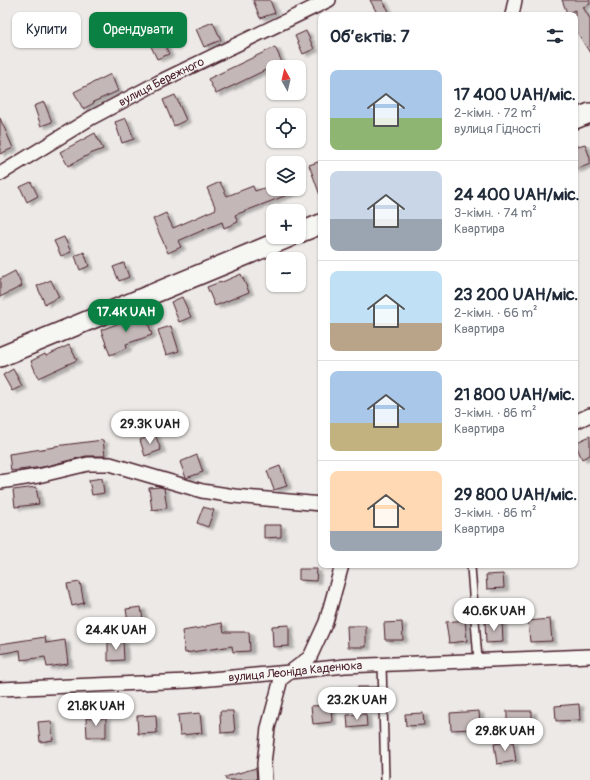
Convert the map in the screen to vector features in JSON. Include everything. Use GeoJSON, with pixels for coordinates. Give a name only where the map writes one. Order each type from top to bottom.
{"type":"FeatureCollection","features":[{"type":"Feature","properties":{"kind":"street","name":"вулиця Бережного"},"geometry":{"type":"LineString","coordinates":[[0,174],[91,118],[159,82],[329,0]]}},
{"type":"Feature","properties":{"kind":"street"},"geometry":{"type":"LineString","coordinates":[[513,12],[515,0]]}},
{"type":"Feature","properties":{"kind":"street"},"geometry":{"type":"LineString","coordinates":[[578,118],[590,113]]}},
{"type":"Feature","properties":{"kind":"street"},"geometry":{"type":"LineString","coordinates":[[306,230],[318,225]]}},
{"type":"Feature","properties":{"kind":"street"},"geometry":{"type":"LineString","coordinates":[[0,357],[273,244]]}},
{"type":"Feature","properties":{"kind":"street"},"geometry":{"type":"LineString","coordinates":[[578,421],[590,415]]}},
{"type":"Feature","properties":{"kind":"street"},"geometry":{"type":"LineString","coordinates":[[0,482],[38,476],[88,464],[110,464],[202,491],[234,496],[318,504]]}},
{"type":"Feature","properties":{"kind":"street"},"geometry":{"type":"LineString","coordinates":[[265,780],[264,764],[268,728],[281,679],[310,657],[326,622],[341,568]]}},
{"type":"Feature","properties":{"kind":"street","name":"вулиця Леоніда Каденюка"},"geometry":{"type":"LineString","coordinates":[[0,689],[188,681],[345,666],[590,656]]}},
{"type":"Feature","properties":{"kind":"lane"},"geometry":{"type":"LineString","coordinates":[[471,568],[478,660]]}},
{"type":"Feature","properties":{"kind":"lane"},"geometry":{"type":"LineString","coordinates":[[382,664],[385,780]]}},
{"type":"Feature","properties":{"kind":"building"},"geometry":{"type":"Polygon","coordinates":[[[253,0],[270,0],[275,13],[260,18],[253,0]]]}},
{"type":"Feature","properties":{"kind":"building"},"geometry":{"type":"Polygon","coordinates":[[[370,0],[382,0],[389,11],[376,12],[370,0]]]}},
{"type":"Feature","properties":{"kind":"building"},"geometry":{"type":"Polygon","coordinates":[[[562,0],[590,0],[590,4],[583,7],[590,19],[590,53],[578,34],[578,12],[575,12],[575,10],[567,12],[562,0]]]}},
{"type":"Feature","properties":{"kind":"building"},"geometry":{"type":"Polygon","coordinates":[[[213,22],[221,40],[204,47],[196,29],[213,22]]]}},
{"type":"Feature","properties":{"kind":"building"},"geometry":{"type":"Polygon","coordinates":[[[306,31],[314,49],[303,54],[295,36],[306,31]]]}},
{"type":"Feature","properties":{"kind":"building"},"geometry":{"type":"Polygon","coordinates":[[[275,47],[281,60],[266,60],[266,70],[216,94],[208,79],[275,47]]]}},
{"type":"Feature","properties":{"kind":"building"},"geometry":{"type":"Polygon","coordinates":[[[152,48],[166,48],[169,54],[157,59],[152,48]]]}},
{"type":"Feature","properties":{"kind":"building"},"geometry":{"type":"Polygon","coordinates":[[[111,74],[118,91],[93,102],[94,103],[83,109],[74,92],[111,74]]]}},
{"type":"Feature","properties":{"kind":"building"},"geometry":{"type":"Polygon","coordinates":[[[175,95],[186,120],[174,126],[163,100],[175,95]]]}},
{"type":"Feature","properties":{"kind":"building"},"geometry":{"type":"Polygon","coordinates":[[[44,102],[52,122],[41,126],[34,106],[44,102]]]}},
{"type":"Feature","properties":{"kind":"building"},"geometry":{"type":"Polygon","coordinates":[[[0,118],[13,148],[0,154],[0,118]]]}},
{"type":"Feature","properties":{"kind":"building"},"geometry":{"type":"Polygon","coordinates":[[[126,118],[134,139],[122,143],[115,122],[126,118]]]}},
{"type":"Feature","properties":{"kind":"building"},"geometry":{"type":"Polygon","coordinates":[[[95,133],[103,149],[68,166],[60,152],[95,133]]]}},
{"type":"Feature","properties":{"kind":"building"},"geometry":{"type":"Polygon","coordinates":[[[585,144],[590,158],[590,164],[578,169],[578,146],[585,144]]]}},
{"type":"Feature","properties":{"kind":"building"},"geometry":{"type":"Polygon","coordinates":[[[318,162],[318,190],[309,165],[318,162]]]}},
{"type":"Feature","properties":{"kind":"building"},"geometry":{"type":"Polygon","coordinates":[[[31,182],[38,196],[27,202],[20,187],[31,182]]]}},
{"type":"Feature","properties":{"kind":"building"},"geometry":{"type":"Polygon","coordinates":[[[220,182],[227,196],[253,186],[255,191],[266,187],[266,196],[284,196],[235,215],[238,222],[224,228],[222,222],[178,241],[181,247],[168,253],[153,219],[166,213],[173,228],[216,209],[207,188],[220,182]]]}},
{"type":"Feature","properties":{"kind":"building"},"geometry":{"type":"Polygon","coordinates":[[[64,237],[71,252],[61,256],[54,241],[64,237]]]}},
{"type":"Feature","properties":{"kind":"building"},"geometry":{"type":"Polygon","coordinates":[[[84,252],[89,266],[80,270],[75,256],[84,252]]]}},
{"type":"Feature","properties":{"kind":"building"},"geometry":{"type":"Polygon","coordinates":[[[124,263],[129,277],[119,281],[113,267],[124,263]]]}},
{"type":"Feature","properties":{"kind":"building"},"geometry":{"type":"Polygon","coordinates":[[[15,271],[22,286],[0,297],[0,279],[15,271]]]}},
{"type":"Feature","properties":{"kind":"building"},"geometry":{"type":"Polygon","coordinates":[[[241,274],[249,292],[215,306],[207,287],[241,274]]]}},
{"type":"Feature","properties":{"kind":"building"},"geometry":{"type":"Polygon","coordinates":[[[51,280],[59,297],[45,304],[37,286],[51,280]]]}},
{"type":"Feature","properties":{"kind":"building"},"geometry":{"type":"Polygon","coordinates":[[[182,297],[191,317],[179,322],[171,302],[182,297]]]}},
{"type":"Feature","properties":{"kind":"building"},"geometry":{"type":"Polygon","coordinates":[[[145,313],[152,335],[126,344],[127,348],[110,355],[101,330],[145,313]]]}},
{"type":"Feature","properties":{"kind":"building"},"geometry":{"type":"Polygon","coordinates":[[[171,326],[179,351],[166,355],[158,330],[171,326]]]}},
{"type":"Feature","properties":{"kind":"building"},"geometry":{"type":"Polygon","coordinates":[[[69,345],[77,360],[38,378],[31,361],[45,354],[46,356],[69,345]]]}},
{"type":"Feature","properties":{"kind":"building"},"geometry":{"type":"Polygon","coordinates":[[[13,369],[22,386],[12,391],[3,375],[13,369]]]}},
{"type":"Feature","properties":{"kind":"building"},"geometry":{"type":"Polygon","coordinates":[[[155,434],[161,450],[145,456],[140,440],[155,434]]]}},
{"type":"Feature","properties":{"kind":"building"},"geometry":{"type":"Polygon","coordinates":[[[590,436],[590,455],[582,459],[578,450],[578,442],[590,436]]]}},
{"type":"Feature","properties":{"kind":"building"},"geometry":{"type":"Polygon","coordinates":[[[103,440],[105,456],[86,456],[43,467],[11,471],[9,454],[103,440]]]}},
{"type":"Feature","properties":{"kind":"building"},"geometry":{"type":"Polygon","coordinates":[[[197,455],[203,472],[186,478],[180,462],[197,455]]]}},
{"type":"Feature","properties":{"kind":"building"},"geometry":{"type":"Polygon","coordinates":[[[280,466],[287,486],[274,490],[267,471],[280,466]]]}},
{"type":"Feature","properties":{"kind":"building"},"geometry":{"type":"Polygon","coordinates":[[[102,478],[104,493],[92,495],[89,480],[102,478]]]}},
{"type":"Feature","properties":{"kind":"building"},"geometry":{"type":"Polygon","coordinates":[[[36,487],[39,504],[15,507],[13,490],[36,487]]]}},
{"type":"Feature","properties":{"kind":"building"},"geometry":{"type":"Polygon","coordinates":[[[149,488],[164,488],[167,508],[152,510],[149,488]]]}},
{"type":"Feature","properties":{"kind":"building"},"geometry":{"type":"Polygon","coordinates":[[[203,507],[214,510],[208,527],[197,523],[203,507]]]}},
{"type":"Feature","properties":{"kind":"building"},"geometry":{"type":"Polygon","coordinates":[[[264,525],[281,525],[281,537],[264,538],[264,525]]]}},
{"type":"Feature","properties":{"kind":"building"},"geometry":{"type":"Polygon","coordinates":[[[299,569],[317,569],[316,581],[299,580],[299,569]]]}},
{"type":"Feature","properties":{"kind":"building"},"geometry":{"type":"Polygon","coordinates":[[[503,574],[504,588],[487,589],[486,575],[503,574]]]}},
{"type":"Feature","properties":{"kind":"building"},"geometry":{"type":"Polygon","coordinates":[[[80,582],[84,603],[72,606],[67,584],[80,582]]]}},
{"type":"Feature","properties":{"kind":"building"},"geometry":{"type":"Polygon","coordinates":[[[141,607],[144,626],[129,629],[126,609],[141,607]]]}},
{"type":"Feature","properties":{"kind":"building"},"geometry":{"type":"Polygon","coordinates":[[[93,617],[96,637],[85,639],[82,619],[93,617]]]}},
{"type":"Feature","properties":{"kind":"building"},"geometry":{"type":"Polygon","coordinates":[[[550,619],[552,641],[530,642],[528,621],[550,619]]]}},
{"type":"Feature","properties":{"kind":"building"},"geometry":{"type":"Polygon","coordinates":[[[465,620],[467,641],[449,643],[446,622],[465,620]]]}},
{"type":"Feature","properties":{"kind":"building"},"geometry":{"type":"Polygon","coordinates":[[[502,621],[503,642],[486,643],[485,622],[502,621]]]}},
{"type":"Feature","properties":{"kind":"building"},"geometry":{"type":"Polygon","coordinates":[[[402,622],[403,640],[385,640],[384,623],[402,622]]]}},
{"type":"Feature","properties":{"kind":"building"},"geometry":{"type":"Polygon","coordinates":[[[222,623],[224,632],[249,632],[250,651],[233,652],[232,646],[185,653],[182,631],[222,623]]]}},
{"type":"Feature","properties":{"kind":"building"},"geometry":{"type":"Polygon","coordinates":[[[289,625],[289,646],[273,647],[272,626],[289,625]]]}},
{"type":"Feature","properties":{"kind":"building"},"geometry":{"type":"Polygon","coordinates":[[[347,626],[366,626],[366,647],[348,647],[347,626]]]}},
{"type":"Feature","properties":{"kind":"building"},"geometry":{"type":"Polygon","coordinates":[[[45,637],[46,643],[65,640],[68,664],[47,667],[45,657],[21,660],[20,650],[0,654],[0,644],[45,637]]]}},
{"type":"Feature","properties":{"kind":"building"},"geometry":{"type":"Polygon","coordinates":[[[108,641],[123,641],[124,660],[108,661],[108,641]]]}},
{"type":"Feature","properties":{"kind":"building"},"geometry":{"type":"Polygon","coordinates":[[[358,687],[378,687],[378,704],[358,704],[358,687]]]}},
{"type":"Feature","properties":{"kind":"building"},"geometry":{"type":"Polygon","coordinates":[[[579,704],[580,720],[556,721],[555,706],[579,704]]]}},
{"type":"Feature","properties":{"kind":"building"},"geometry":{"type":"Polygon","coordinates":[[[331,705],[332,722],[313,724],[311,706],[331,705]]]}},
{"type":"Feature","properties":{"kind":"building"},"geometry":{"type":"Polygon","coordinates":[[[220,711],[233,711],[235,732],[221,733],[220,711]]]}},
{"type":"Feature","properties":{"kind":"building"},"geometry":{"type":"Polygon","coordinates":[[[479,711],[480,724],[471,725],[472,729],[451,730],[450,713],[479,711]]]}},
{"type":"Feature","properties":{"kind":"building"},"geometry":{"type":"Polygon","coordinates":[[[507,711],[532,711],[532,726],[507,726],[507,711]]]}},
{"type":"Feature","properties":{"kind":"building"},"geometry":{"type":"Polygon","coordinates":[[[200,713],[202,733],[180,735],[178,715],[200,713]]]}},
{"type":"Feature","properties":{"kind":"building"},"geometry":{"type":"Polygon","coordinates":[[[423,713],[424,725],[406,726],[405,714],[423,713]]]}},
{"type":"Feature","properties":{"kind":"building"},"geometry":{"type":"Polygon","coordinates":[[[366,714],[367,726],[348,728],[347,715],[366,714]]]}},
{"type":"Feature","properties":{"kind":"building"},"geometry":{"type":"Polygon","coordinates":[[[156,715],[157,733],[138,734],[137,716],[156,715]]]}},
{"type":"Feature","properties":{"kind":"building"},"geometry":{"type":"Polygon","coordinates":[[[86,718],[106,718],[106,737],[87,737],[86,718]]]}},
{"type":"Feature","properties":{"kind":"building"},"geometry":{"type":"Polygon","coordinates":[[[51,721],[53,740],[40,742],[38,722],[51,721]]]}},
{"type":"Feature","properties":{"kind":"building"},"geometry":{"type":"Polygon","coordinates":[[[513,741],[516,761],[497,764],[494,744],[513,741]]]}},
{"type":"Feature","properties":{"kind":"building"},"geometry":{"type":"Polygon","coordinates":[[[256,768],[257,780],[226,780],[225,777],[256,768]]]}}]}
